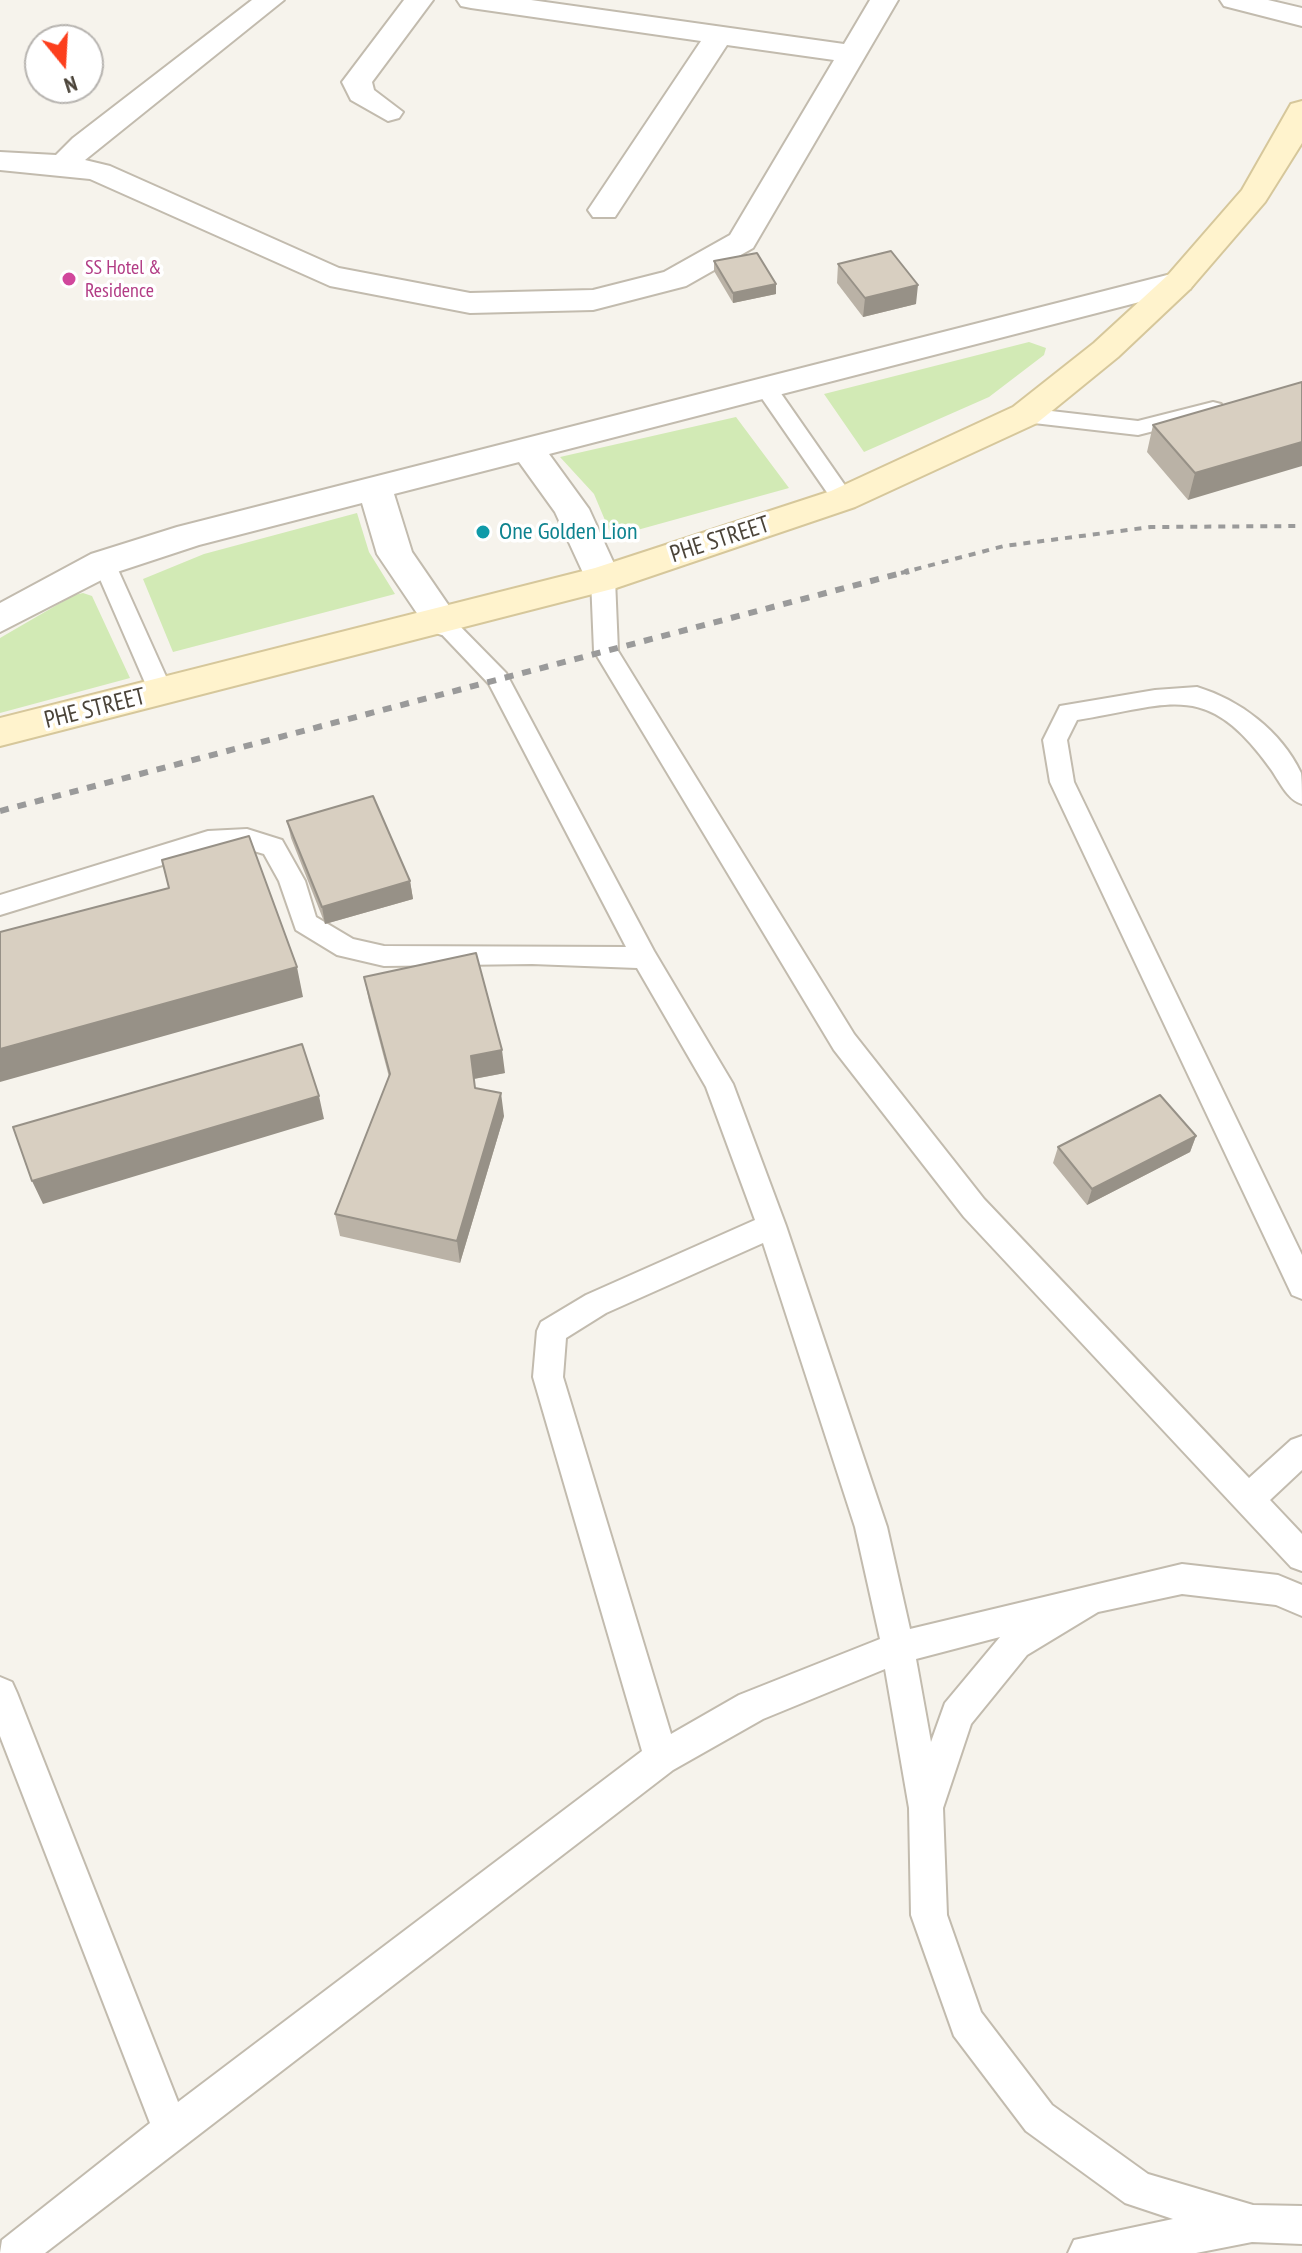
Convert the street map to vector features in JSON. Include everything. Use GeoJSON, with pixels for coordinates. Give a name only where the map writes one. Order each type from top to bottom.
{"type":"FeatureCollection","features":[{"type":"Feature","properties":{"kind":"street"},"geometry":{"type":"LineString","coordinates":[[64,165],[84,144],[270,0]]}},
{"type":"Feature","properties":{"kind":"street"},"geometry":{"type":"LineString","coordinates":[[388,112],[361,94],[357,82],[419,0]]}},
{"type":"Feature","properties":{"kind":"street"},"geometry":{"type":"LineString","coordinates":[[471,0],[854,54]]}},
{"type":"Feature","properties":{"kind":"street"},"geometry":{"type":"LineString","coordinates":[[0,161],[64,165],[99,172],[330,276],[470,303],[593,300],[675,279],[742,241],[884,0]]}},
{"type":"Feature","properties":{"kind":"street"},"geometry":{"type":"LineString","coordinates":[[1234,0],[1302,17]]}},
{"type":"Feature","properties":{"kind":"street"},"geometry":{"type":"LineString","coordinates":[[604,210],[718,37]]}},
{"type":"Feature","properties":{"kind":"street","name":"PHE STREET"},"geometry":{"type":"LineString","coordinates":[[0,732],[603,579],[843,499],[1025,415],[1106,350],[1179,282],[1254,195],[1287,143],[1302,110]]}},
{"type":"Feature","properties":{"kind":"street"},"geometry":{"type":"LineString","coordinates":[[0,619],[104,563],[190,535],[1179,282]]}},
{"type":"Feature","properties":{"kind":"street"},"geometry":{"type":"LineString","coordinates":[[526,447],[571,509],[603,579]]}},
{"type":"Feature","properties":{"kind":"street"},"geometry":{"type":"LineString","coordinates":[[374,486],[395,554],[442,622]]}},
{"type":"Feature","properties":{"kind":"lane"},"geometry":{"type":"LineString","coordinates":[[765,387],[843,499]]}},
{"type":"Feature","properties":{"kind":"lane"},"geometry":{"type":"LineString","coordinates":[[1025,415],[1138,428],[1227,405]]}},
{"type":"Feature","properties":{"kind":"lane"},"geometry":{"type":"LineString","coordinates":[[104,563],[161,692]]}},
{"type":"Feature","properties":{"kind":"lane"},"geometry":{"type":"LineString","coordinates":[[603,579],[606,651],[844,1042],[974,1208],[1302,1556]]}},
{"type":"Feature","properties":{"kind":"lane"},"geometry":{"type":"LineString","coordinates":[[442,622],[498,679],[645,958],[719,1084],[772,1226],[871,1527],[898,1648],[926,1808],[929,1915],[967,2023],[1039,2118],[1138,2190],[1253,2224]]}},
{"type":"Feature","properties":{"kind":"lane"},"geometry":{"type":"LineString","coordinates":[[1302,795],[1274,754],[1233,711],[1196,695],[1069,712],[1055,740],[1062,782],[1302,1286]]}},
{"type":"Feature","properties":{"kind":"lane"},"geometry":{"type":"LineString","coordinates":[[0,905],[208,841],[247,839],[273,847],[292,881],[305,923],[346,948],[384,956],[532,954],[645,958]]}},
{"type":"Feature","properties":{"kind":"lane"},"geometry":{"type":"LineString","coordinates":[[661,1758],[548,1377],[552,1331],[596,1304],[772,1226]]}},
{"type":"Feature","properties":{"kind":"lane"},"geometry":{"type":"LineString","coordinates":[[1248,1499],[1302,1450]]}},
{"type":"Feature","properties":{"kind":"lane"},"geometry":{"type":"LineString","coordinates":[[15,2253],[171,2130],[661,1758],[751,1707],[898,1648],[1092,1598],[1182,1579],[1278,1590],[1302,1601]]}},
{"type":"Feature","properties":{"kind":"lane"},"geometry":{"type":"LineString","coordinates":[[926,1808],[957,1715],[1015,1644],[1092,1598]]}},
{"type":"Feature","properties":{"kind":"lane"},"geometry":{"type":"LineString","coordinates":[[0,1693],[171,2130]]}},
{"type":"Feature","properties":{"kind":"lane"},"geometry":{"type":"LineString","coordinates":[[1087,2253],[1253,2224],[1302,2225]]}},
{"type":"Feature","properties":{"kind":"green space"},"geometry":{"type":"Polygon","coordinates":[[[1029,342],[1046,348],[1044,355],[989,397],[864,452],[824,394],[1029,342]]]}},
{"type":"Feature","properties":{"kind":"green space"},"geometry":{"type":"Polygon","coordinates":[[[736,417],[789,488],[612,537],[594,494],[560,457],[736,417]]]}},
{"type":"Feature","properties":{"kind":"green space"},"geometry":{"type":"Polygon","coordinates":[[[357,513],[369,552],[395,594],[173,652],[143,579],[204,554],[357,513]]]}},
{"type":"Feature","properties":{"kind":"green space"},"geometry":{"type":"Polygon","coordinates":[[[83,593],[92,596],[130,678],[0,713],[0,638],[74,595],[83,593]]]}},
{"type":"Feature","properties":{"kind":"building"},"geometry":{"type":"Polygon","coordinates":[[[891,251],[918,285],[865,298],[838,264],[891,251]]]}},
{"type":"Feature","properties":{"kind":"building"},"geometry":{"type":"Polygon","coordinates":[[[757,253],[776,284],[733,293],[714,261],[757,253]]]}},
{"type":"Feature","properties":{"kind":"building"},"geometry":{"type":"Polygon","coordinates":[[[1302,382],[1302,442],[1195,473],[1153,425],[1302,382]]]}},
{"type":"Feature","properties":{"kind":"building"},"geometry":{"type":"Polygon","coordinates":[[[373,796],[410,881],[322,907],[287,821],[373,796]]]}},
{"type":"Feature","properties":{"kind":"building"},"geometry":{"type":"Polygon","coordinates":[[[249,836],[297,967],[0,1049],[0,932],[169,888],[162,860],[249,836]]]}},
{"type":"Feature","properties":{"kind":"building"},"geometry":{"type":"Polygon","coordinates":[[[476,953],[502,1050],[471,1056],[475,1088],[501,1093],[457,1241],[335,1214],[390,1074],[364,977],[476,953]]]}},
{"type":"Feature","properties":{"kind":"building"},"geometry":{"type":"Polygon","coordinates":[[[302,1044],[319,1096],[32,1181],[13,1127],[302,1044]]]}},
{"type":"Feature","properties":{"kind":"building"},"geometry":{"type":"Polygon","coordinates":[[[1160,1095],[1196,1136],[1092,1189],[1058,1147],[1160,1095]]]}},
{"type":"Feature","properties":{"kind":"railway"},"geometry":{"type":"LineString","coordinates":[[901,573],[1004,546],[1151,527],[1302,526]]}},
{"type":"Feature","properties":{"kind":"railway"},"geometry":{"type":"LineString","coordinates":[[0,811],[909,571]]}},
{"type":"Feature","properties":{"kind":"place","name":"SS Hotel & Residence"},"geometry":{"type":"Point","coordinates":[69,279]}},
{"type":"Feature","properties":{"kind":"place","name":"One Golden Lion"},"geometry":{"type":"Point","coordinates":[483,532]}}]}
